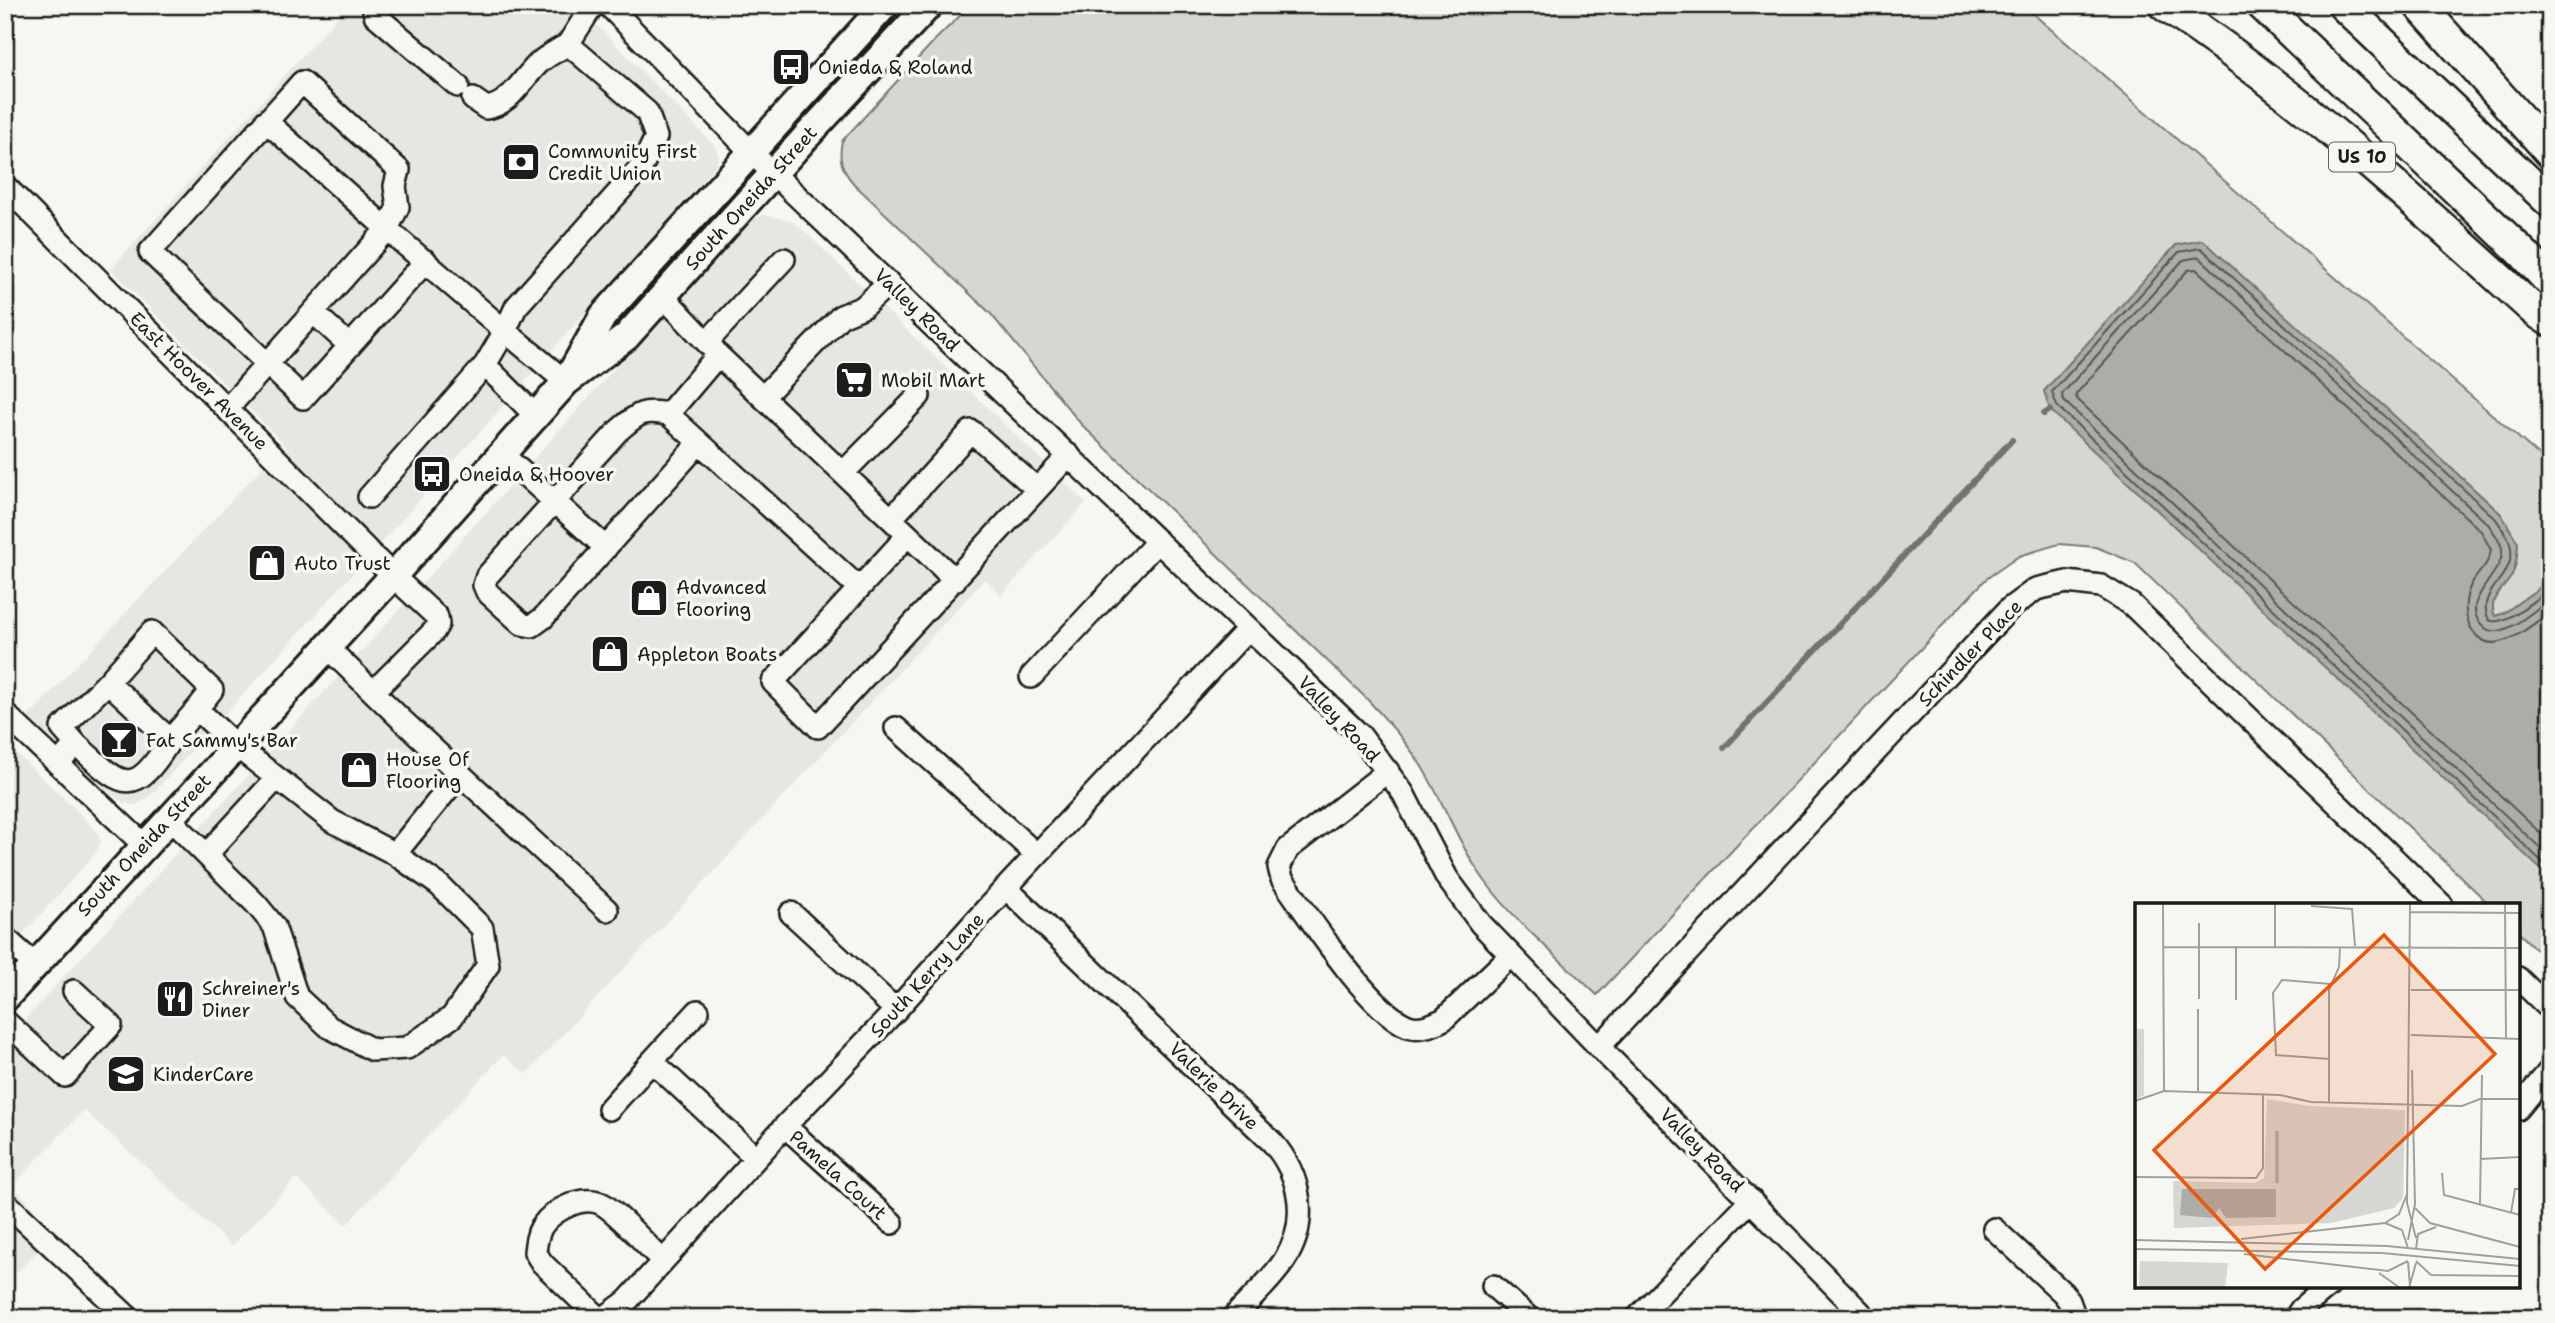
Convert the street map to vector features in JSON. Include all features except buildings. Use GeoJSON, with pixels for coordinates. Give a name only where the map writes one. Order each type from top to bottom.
{"type":"FeatureCollection","features":[{"type":"Feature","properties":{"kind":"highway","name":"US 10"},"geometry":{"type":"LineString","coordinates":[[2164,5],[2293,98],[2402,190],[2535,311],[2550,321]]}},
{"type":"Feature","properties":{"kind":"highway"},"geometry":{"type":"LineString","coordinates":[[2262,5],[2550,282]]}},
{"type":"Feature","properties":{"kind":"highway"},"geometry":{"type":"LineString","coordinates":[[2343,5],[2550,202]]}},
{"type":"Feature","properties":{"kind":"highway"},"geometry":{"type":"LineString","coordinates":[[2419,5],[2550,152]]}},
{"type":"Feature","properties":{"kind":"main road","name":"South Oneida Street"},"geometry":{"type":"LineString","coordinates":[[566,383],[626,337],[663,296],[762,162],[885,5]]}},
{"type":"Feature","properties":{"kind":"main road","name":"South Oneida Street"},"geometry":{"type":"LineString","coordinates":[[5,998],[537,417],[566,383],[603,316],[929,5]]}},
{"type":"Feature","properties":{"kind":"street"},"geometry":{"type":"LineString","coordinates":[[373,5],[375,15],[486,108],[494,107],[508,99],[541,61],[568,44],[593,5]]}},
{"type":"Feature","properties":{"kind":"street","name":"Valley Road"},"geometry":{"type":"LineString","coordinates":[[608,5],[762,162],[1360,735],[1404,793],[1447,878],[1481,924],[1866,1318]]}},
{"type":"Feature","properties":{"kind":"street"},"geometry":{"type":"LineString","coordinates":[[369,497],[485,365],[516,307],[642,166],[656,137],[647,112],[568,44]]}},
{"type":"Feature","properties":{"kind":"street"},"geometry":{"type":"LineString","coordinates":[[227,409],[267,365],[314,313],[387,229],[398,207],[395,186],[399,170],[302,82],[150,252],[267,365],[303,398],[426,261]]}},
{"type":"Feature","properties":{"kind":"street"},"geometry":{"type":"LineString","coordinates":[[266,121],[566,383]]}},
{"type":"Feature","properties":{"kind":"street","name":"East Hoover Avenue"},"geometry":{"type":"LineString","coordinates":[[5,186],[437,617],[438,624],[434,631],[374,691]]}},
{"type":"Feature","properties":{"kind":"street"},"geometry":{"type":"LineString","coordinates":[[668,414],[713,349],[784,259]]}},
{"type":"Feature","properties":{"kind":"street"},"geometry":{"type":"LineString","coordinates":[[763,397],[841,316],[863,307],[889,283]]}},
{"type":"Feature","properties":{"kind":"street"},"geometry":{"type":"LineString","coordinates":[[663,296],[713,349],[955,580]]}},
{"type":"Feature","properties":{"kind":"street"},"geometry":{"type":"LineString","coordinates":[[314,313],[350,346]]}},
{"type":"Feature","properties":{"kind":"street"},"geometry":{"type":"LineString","coordinates":[[485,365],[537,417]]}},
{"type":"Feature","properties":{"kind":"street"},"geometry":{"type":"LineString","coordinates":[[843,474],[919,396]]}},
{"type":"Feature","properties":{"kind":"street"},"geometry":{"type":"LineString","coordinates":[[699,443],[543,618],[532,626],[522,624],[487,592],[484,585],[487,576],[554,501],[611,439],[636,416],[650,411],[668,414],[859,588]]}},
{"type":"Feature","properties":{"kind":"street"},"geometry":{"type":"LineString","coordinates":[[891,519],[971,430],[1037,489]]}},
{"type":"Feature","properties":{"kind":"street"},"geometry":{"type":"LineString","coordinates":[[503,455],[606,548]]}},
{"type":"Feature","properties":{"kind":"street"},"geometry":{"type":"LineString","coordinates":[[908,535],[773,682],[818,727],[1069,455]]}},
{"type":"Feature","properties":{"kind":"street"},"geometry":{"type":"LineString","coordinates":[[1031,677],[1158,541]]}},
{"type":"Feature","properties":{"kind":"street","name":"Schindler Place"},"geometry":{"type":"LineString","coordinates":[[1599,1047],[2008,609],[2036,589],[2067,582],[2101,586],[2132,605],[2440,903]]}},
{"type":"Feature","properties":{"kind":"street","name":"South Kerry Lane"},"geometry":{"type":"LineString","coordinates":[[601,1318],[627,1301],[755,1158],[896,1010],[1248,629]]}},
{"type":"Feature","properties":{"kind":"street"},"geometry":{"type":"LineString","coordinates":[[152,632],[212,690],[148,770],[139,778],[129,781],[114,779],[62,728],[108,682],[152,632]]}},
{"type":"Feature","properties":{"kind":"street"},"geometry":{"type":"LineString","coordinates":[[327,648],[607,910]]}},
{"type":"Feature","properties":{"kind":"street"},"geometry":{"type":"LineString","coordinates":[[108,682],[170,740]]}},
{"type":"Feature","properties":{"kind":"street"},"geometry":{"type":"LineString","coordinates":[[169,818],[207,854],[274,926],[297,997],[329,1027],[373,1050],[407,1048],[452,1017],[488,965],[482,928],[439,884],[395,854],[332,821],[236,746],[197,709]]}},
{"type":"Feature","properties":{"kind":"street"},"geometry":{"type":"LineString","coordinates":[[5,714],[144,845]]}},
{"type":"Feature","properties":{"kind":"street"},"geometry":{"type":"LineString","coordinates":[[896,728],[1037,855]]}},
{"type":"Feature","properties":{"kind":"street"},"geometry":{"type":"LineString","coordinates":[[59,763],[76,744]]}},
{"type":"Feature","properties":{"kind":"street"},"geometry":{"type":"LineString","coordinates":[[1388,771],[1288,849],[1279,867],[1282,879],[1367,993],[1393,1019],[1411,1027],[1431,1026],[1444,1019],[1510,956]]}},
{"type":"Feature","properties":{"kind":"street"},"geometry":{"type":"LineString","coordinates":[[395,854],[460,774]]}},
{"type":"Feature","properties":{"kind":"street"},"geometry":{"type":"LineString","coordinates":[[207,854],[276,779]]}},
{"type":"Feature","properties":{"kind":"street","name":"Valerie Drive"},"geometry":{"type":"LineString","coordinates":[[1006,888],[1272,1142],[1293,1171],[1300,1208],[1292,1245],[1274,1274],[1233,1318]]}},
{"type":"Feature","properties":{"kind":"street"},"geometry":{"type":"LineString","coordinates":[[791,913],[896,1010]]}},
{"type":"Feature","properties":{"kind":"street"},"geometry":{"type":"LineString","coordinates":[[5,938],[35,965]]}},
{"type":"Feature","properties":{"kind":"street"},"geometry":{"type":"LineString","coordinates":[[2520,980],[2550,1009]]}},
{"type":"Feature","properties":{"kind":"street"},"geometry":{"type":"LineString","coordinates":[[5,1021],[65,1076],[111,1025],[74,991]]}},
{"type":"Feature","properties":{"kind":"street"},"geometry":{"type":"LineString","coordinates":[[609,1109],[698,1011]]}},
{"type":"Feature","properties":{"kind":"street"},"geometry":{"type":"LineString","coordinates":[[652,1061],[755,1158]]}},
{"type":"Feature","properties":{"kind":"street"},"geometry":{"type":"LineString","coordinates":[[2520,1107],[2550,1070]]}},
{"type":"Feature","properties":{"kind":"street","name":"Pamela Court"},"geometry":{"type":"LineString","coordinates":[[785,1126],[892,1223]]}},
{"type":"Feature","properties":{"kind":"street"},"geometry":{"type":"LineString","coordinates":[[1637,1318],[1751,1200]]}},
{"type":"Feature","properties":{"kind":"street"},"geometry":{"type":"LineString","coordinates":[[5,1202],[129,1318]]}},
{"type":"Feature","properties":{"kind":"street"},"geometry":{"type":"LineString","coordinates":[[601,1318],[542,1263],[535,1252],[541,1228],[549,1219],[571,1204],[602,1204],[663,1261]]}},
{"type":"Feature","properties":{"kind":"street"},"geometry":{"type":"LineString","coordinates":[[1994,1229],[2063,1293],[2069,1301],[2074,1315],[2072,1318]]}},
{"type":"Feature","properties":{"kind":"street"},"geometry":{"type":"LineString","coordinates":[[1493,1286],[1529,1318]]}},
{"type":"Feature","properties":{"kind":"street"},"geometry":{"type":"LineString","coordinates":[[2295,1318],[2301,1309],[2327,1288]]}},
{"type":"Feature","properties":{"kind":"shaded area"},"geometry":{"type":"Polygon","coordinates":[[[348,5],[577,5],[715,146],[719,157],[717,164],[408,513],[157,789],[135,805],[124,803],[102,788],[28,717],[263,467],[287,447],[111,269],[348,5]]]}},
{"type":"Feature","properties":{"kind":"shaded area"},"geometry":{"type":"Polygon","coordinates":[[[971,5],[2023,5],[2550,465],[2550,963],[2520,934],[2520,903],[2488,903],[2135,563],[2096,547],[2059,544],[2019,556],[1986,579],[1597,995],[1524,926],[1485,881],[1417,759],[1379,712],[1081,424],[990,313],[854,184],[847,174],[841,159],[842,141],[971,5]]]}},
{"type":"Feature","properties":{"kind":"shaded area"},"geometry":{"type":"Polygon","coordinates":[[[765,215],[789,220],[800,227],[1086,503],[1001,595],[985,579],[526,1074],[503,1055],[346,1225],[296,1178],[232,1246],[84,1110],[13,1185],[55,1233],[5,1284],[5,1041],[379,632],[742,226],[765,215]]]}},
{"type":"Feature","properties":{"kind":"shaded area"},"geometry":{"type":"Polygon","coordinates":[[[5,743],[74,808],[98,833],[101,841],[96,853],[5,954],[5,743]]]}},
{"type":"Feature","properties":{"kind":"water"},"geometry":{"type":"Polygon","coordinates":[[[2203,240],[2501,514],[2518,543],[2513,573],[2494,600],[2495,616],[2504,613],[2550,580],[2550,878],[2050,410],[2044,391],[2176,245],[2203,240]]]}},
{"type":"Feature","properties":{"kind":"waterway"},"geometry":{"type":"LineString","coordinates":[[2044,414],[2050,410]]}},
{"type":"Feature","properties":{"kind":"waterway"},"geometry":{"type":"LineString","coordinates":[[1724,748],[2012,440]]}},
{"type":"Feature","properties":{"kind":"place","name":"Onieda & Roland"},"geometry":{"type":"Point","coordinates":[791,67]}},
{"type":"Feature","properties":{"kind":"place","name":"Community First Credit Union"},"geometry":{"type":"Point","coordinates":[521,162]}},
{"type":"Feature","properties":{"kind":"place","name":"Mobil Mart"},"geometry":{"type":"Point","coordinates":[854,380]}},
{"type":"Feature","properties":{"kind":"place","name":"Oneida & Hoover"},"geometry":{"type":"Point","coordinates":[432,474]}},
{"type":"Feature","properties":{"kind":"place","name":"Auto Trust"},"geometry":{"type":"Point","coordinates":[267,563]}},
{"type":"Feature","properties":{"kind":"place","name":"Advanced Flooring"},"geometry":{"type":"Point","coordinates":[649,598]}},
{"type":"Feature","properties":{"kind":"place","name":"Appleton Boats"},"geometry":{"type":"Point","coordinates":[610,654]}},
{"type":"Feature","properties":{"kind":"place","name":"Fat Sammy's Bar"},"geometry":{"type":"Point","coordinates":[119,740]}},
{"type":"Feature","properties":{"kind":"place","name":"House Of Flooring"},"geometry":{"type":"Point","coordinates":[359,770]}},
{"type":"Feature","properties":{"kind":"place","name":"Schreiner's Diner"},"geometry":{"type":"Point","coordinates":[175,999]}},
{"type":"Feature","properties":{"kind":"place","name":"KinderCare"},"geometry":{"type":"Point","coordinates":[126,1074]}}]}
